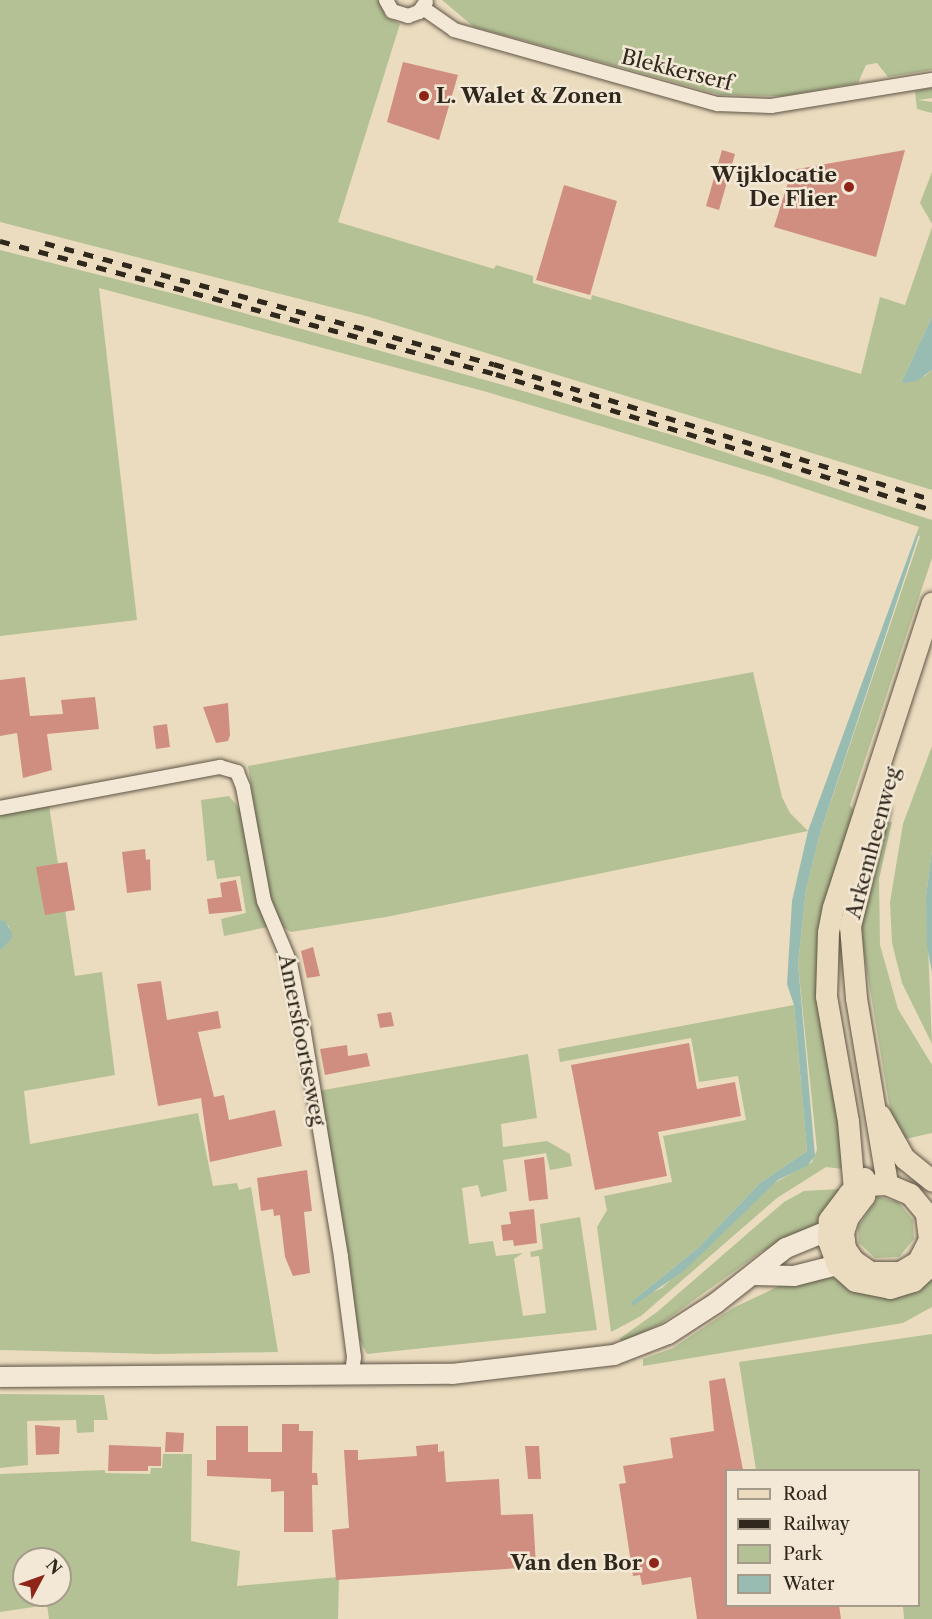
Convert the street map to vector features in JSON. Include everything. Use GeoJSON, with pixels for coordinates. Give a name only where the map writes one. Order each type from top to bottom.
{"type":"FeatureCollection","features":[{"type":"Feature","properties":{"kind":"main road","name":"Arkemheenweg"},"geometry":{"type":"LineString","coordinates":[[860,1188],[857,1137],[848,1121],[826,996],[828,932],[833,907],[932,603]]}},
{"type":"Feature","properties":{"kind":"main road","name":"Arkemheenweg"},"geometry":{"type":"LineString","coordinates":[[887,1184],[856,998],[850,926],[876,818],[932,649]]}},
{"type":"Feature","properties":{"kind":"main road"},"geometry":{"type":"LineString","coordinates":[[876,1110],[904,1158],[932,1181]]}},
{"type":"Feature","properties":{"kind":"main road"},"geometry":{"type":"LineString","coordinates":[[754,1275],[794,1276],[839,1258],[870,1272],[891,1274],[918,1261],[931,1239],[929,1212],[910,1194],[887,1184],[860,1188],[835,1209],[827,1231],[839,1258],[855,1281],[890,1288],[913,1281],[932,1263]]}},
{"type":"Feature","properties":{"kind":"main road"},"geometry":{"type":"LineString","coordinates":[[839,1258],[844,1224],[864,1196],[860,1188]]}},
{"type":"Feature","properties":{"kind":"main road"},"geometry":{"type":"LineString","coordinates":[[0,1377],[452,1374],[622,1353],[668,1334],[754,1275],[786,1248],[827,1231]]}},
{"type":"Feature","properties":{"kind":"street","name":"Blekkerserf"},"geometry":{"type":"LineString","coordinates":[[386,0],[392,10],[402,16],[414,15],[425,4],[454,30],[718,104],[771,106],[932,80]]}},
{"type":"Feature","properties":{"kind":"street","name":"Amersfoortseweg"},"geometry":{"type":"LineString","coordinates":[[0,808],[220,767],[237,772],[243,787],[264,901],[290,963],[304,1032],[341,1257],[354,1357],[352,1374]]}},
{"type":"Feature","properties":{"kind":"green space"},"geometry":{"type":"Polygon","coordinates":[[[0,0],[378,0],[386,17],[400,24],[338,222],[494,269],[496,265],[533,276],[533,283],[591,300],[592,295],[861,374],[880,297],[905,305],[932,227],[932,317],[901,383],[925,376],[932,370],[932,490],[366,316],[0,222],[0,0]]]}},
{"type":"Feature","properties":{"kind":"green space"},"geometry":{"type":"Polygon","coordinates":[[[442,0],[932,0],[932,70],[888,77],[877,63],[866,65],[858,83],[784,96],[721,95],[474,27],[442,0]]]}},
{"type":"Feature","properties":{"kind":"green space"},"geometry":{"type":"Polygon","coordinates":[[[932,88],[932,98],[918,100],[932,102],[932,113],[917,109],[915,91],[932,88]]]}},
{"type":"Feature","properties":{"kind":"green space"},"geometry":{"type":"Polygon","coordinates":[[[932,172],[932,224],[920,203],[932,172]]]}},
{"type":"Feature","properties":{"kind":"green space"},"geometry":{"type":"Polygon","coordinates":[[[0,250],[179,295],[503,385],[679,437],[932,520],[932,558],[850,805],[854,811],[831,895],[843,1169],[826,1167],[777,1198],[641,1316],[611,1332],[597,1227],[607,1210],[604,1196],[672,1182],[663,1136],[746,1120],[738,1076],[699,1082],[691,1038],[560,1062],[558,1049],[794,1005],[807,1151],[760,1183],[698,1248],[631,1302],[662,1288],[771,1185],[812,1162],[817,1150],[798,964],[806,890],[819,837],[920,536],[916,535],[919,527],[770,477],[487,392],[99,288],[137,620],[0,636],[0,250]]]}},
{"type":"Feature","properties":{"kind":"green space"},"geometry":{"type":"Polygon","coordinates":[[[753,672],[782,797],[790,813],[808,831],[386,917],[291,932],[283,927],[268,897],[248,766],[753,672]]]}},
{"type":"Feature","properties":{"kind":"green space"},"geometry":{"type":"Polygon","coordinates":[[[932,746],[932,850],[926,896],[932,1044],[902,983],[892,943],[890,902],[903,824],[932,746]]]}},
{"type":"Feature","properties":{"kind":"green space"},"geometry":{"type":"Polygon","coordinates":[[[229,796],[243,813],[268,927],[224,936],[221,919],[246,913],[240,876],[217,879],[214,860],[207,861],[201,800],[229,796]]]}},
{"type":"Feature","properties":{"kind":"green space"},"geometry":{"type":"Polygon","coordinates":[[[49,805],[75,976],[102,972],[115,1075],[24,1091],[30,1144],[198,1113],[213,1186],[237,1183],[239,1190],[251,1187],[278,1352],[158,1354],[0,1350],[0,951],[11,940],[9,926],[0,920],[0,815],[49,805]]]}},
{"type":"Feature","properties":{"kind":"green space"},"geometry":{"type":"Polygon","coordinates":[[[886,821],[892,822],[879,879],[880,945],[898,1009],[932,1065],[932,1133],[901,1140],[890,1110],[859,923],[886,821]]]}},
{"type":"Feature","properties":{"kind":"green space"},"geometry":{"type":"Polygon","coordinates":[[[528,1054],[537,1118],[501,1124],[503,1147],[547,1141],[570,1154],[572,1166],[550,1170],[546,1153],[503,1160],[507,1191],[481,1197],[478,1185],[462,1188],[469,1244],[493,1241],[496,1256],[523,1253],[514,1259],[523,1316],[546,1313],[539,1256],[531,1257],[530,1252],[543,1249],[540,1224],[580,1217],[597,1330],[367,1354],[356,1333],[318,1091],[528,1054]]]}},
{"type":"Feature","properties":{"kind":"green space"},"geometry":{"type":"Polygon","coordinates":[[[840,1189],[816,1225],[761,1252],[662,1323],[624,1342],[619,1339],[657,1312],[784,1202],[804,1191],[840,1189]]]}},
{"type":"Feature","properties":{"kind":"green space"},"geometry":{"type":"Polygon","coordinates":[[[878,1197],[898,1202],[913,1220],[914,1239],[899,1257],[875,1258],[859,1243],[858,1227],[878,1197]]]}},
{"type":"Feature","properties":{"kind":"green space"},"geometry":{"type":"Polygon","coordinates":[[[932,1275],[932,1307],[903,1323],[643,1366],[643,1359],[673,1348],[733,1308],[779,1286],[826,1277],[841,1280],[932,1275]]]}},
{"type":"Feature","properties":{"kind":"green space"},"geometry":{"type":"Polygon","coordinates":[[[932,1334],[932,1619],[904,1619],[903,1607],[920,1607],[920,1469],[756,1469],[739,1362],[932,1334]]]}},
{"type":"Feature","properties":{"kind":"green space"},"geometry":{"type":"Polygon","coordinates":[[[0,1394],[104,1395],[108,1420],[94,1420],[94,1432],[77,1433],[76,1420],[27,1421],[28,1465],[0,1468],[0,1394]]]}},
{"type":"Feature","properties":{"kind":"green space"},"geometry":{"type":"Polygon","coordinates":[[[163,1454],[192,1454],[191,1541],[240,1551],[237,1586],[339,1577],[338,1619],[49,1619],[47,1607],[72,1607],[72,1547],[12,1547],[12,1607],[34,1607],[0,1612],[0,1474],[105,1470],[105,1473],[150,1474],[151,1468],[162,1468],[163,1454]]]}},
{"type":"Feature","properties":{"kind":"water"},"geometry":{"type":"Polygon","coordinates":[[[932,317],[932,370],[917,381],[901,383],[932,317]]]}},
{"type":"Feature","properties":{"kind":"water"},"geometry":{"type":"Polygon","coordinates":[[[919,534],[819,837],[806,890],[798,964],[815,1156],[807,1166],[778,1180],[685,1270],[633,1306],[631,1302],[698,1248],[760,1183],[807,1151],[794,1005],[787,984],[792,901],[808,831],[916,535],[919,534]]]}},
{"type":"Feature","properties":{"kind":"water"},"geometry":{"type":"Polygon","coordinates":[[[932,850],[932,973],[927,946],[926,896],[932,850]]]}},
{"type":"Feature","properties":{"kind":"water"},"geometry":{"type":"Polygon","coordinates":[[[0,920],[5,921],[12,933],[11,940],[0,951],[0,920]]]}},
{"type":"Feature","properties":{"kind":"building"},"geometry":{"type":"Polygon","coordinates":[[[403,62],[458,75],[439,140],[387,122],[403,62]]]}},
{"type":"Feature","properties":{"kind":"building"},"geometry":{"type":"Polygon","coordinates":[[[722,150],[735,154],[719,210],[706,206],[722,150]]]}},
{"type":"Feature","properties":{"kind":"building"},"geometry":{"type":"Polygon","coordinates":[[[905,150],[876,257],[774,227],[792,170],[905,150]]]}},
{"type":"Feature","properties":{"kind":"building"},"geometry":{"type":"Polygon","coordinates":[[[564,185],[617,201],[590,295],[536,280],[564,185]]]}},
{"type":"Feature","properties":{"kind":"building"},"geometry":{"type":"Polygon","coordinates":[[[25,677],[30,716],[63,714],[61,700],[95,697],[99,729],[47,734],[52,770],[23,778],[17,733],[0,736],[0,680],[25,677]]]}},
{"type":"Feature","properties":{"kind":"building"},"geometry":{"type":"Polygon","coordinates":[[[228,703],[230,735],[228,741],[216,743],[203,707],[228,703]]]}},
{"type":"Feature","properties":{"kind":"building"},"geometry":{"type":"Polygon","coordinates":[[[167,724],[170,747],[156,749],[153,726],[167,724]]]}},
{"type":"Feature","properties":{"kind":"building"},"geometry":{"type":"Polygon","coordinates":[[[145,849],[146,860],[150,859],[151,890],[127,893],[122,852],[145,849]]]}},
{"type":"Feature","properties":{"kind":"building"},"geometry":{"type":"Polygon","coordinates":[[[67,862],[75,910],[45,915],[36,867],[67,862]]]}},
{"type":"Feature","properties":{"kind":"building"},"geometry":{"type":"Polygon","coordinates":[[[236,880],[242,911],[209,914],[207,899],[222,897],[220,883],[236,880]]]}},
{"type":"Feature","properties":{"kind":"building"},"geometry":{"type":"Polygon","coordinates":[[[313,947],[320,976],[307,978],[301,951],[313,947]]]}},
{"type":"Feature","properties":{"kind":"building"},"geometry":{"type":"Polygon","coordinates":[[[161,981],[167,1020],[218,1011],[221,1028],[198,1032],[214,1097],[224,1095],[229,1120],[275,1110],[282,1146],[210,1162],[201,1098],[158,1106],[137,984],[161,981]]]}},
{"type":"Feature","properties":{"kind":"building"},"geometry":{"type":"Polygon","coordinates":[[[391,1012],[394,1026],[380,1028],[377,1014],[391,1012]]]}},
{"type":"Feature","properties":{"kind":"building"},"geometry":{"type":"Polygon","coordinates":[[[689,1043],[697,1089],[735,1082],[741,1116],[658,1132],[667,1176],[595,1190],[571,1065],[689,1043]]]}},
{"type":"Feature","properties":{"kind":"building"},"geometry":{"type":"Polygon","coordinates":[[[347,1045],[348,1056],[367,1053],[370,1066],[325,1075],[320,1049],[347,1045]]]}},
{"type":"Feature","properties":{"kind":"building"},"geometry":{"type":"Polygon","coordinates":[[[544,1157],[548,1199],[529,1201],[524,1160],[544,1157]]]}},
{"type":"Feature","properties":{"kind":"building"},"geometry":{"type":"Polygon","coordinates":[[[307,1170],[312,1211],[304,1212],[310,1273],[293,1276],[285,1257],[280,1215],[274,1216],[273,1209],[261,1211],[257,1178],[307,1170]]]}},
{"type":"Feature","properties":{"kind":"building"},"geometry":{"type":"Polygon","coordinates":[[[534,1209],[537,1243],[514,1246],[513,1240],[503,1241],[501,1225],[511,1224],[509,1212],[534,1209]]]}},
{"type":"Feature","properties":{"kind":"building"},"geometry":{"type":"Polygon","coordinates":[[[725,1378],[743,1469],[725,1469],[725,1607],[839,1607],[841,1619],[697,1619],[691,1577],[642,1585],[640,1575],[633,1576],[619,1484],[626,1483],[623,1466],[673,1458],[670,1438],[714,1431],[709,1381],[725,1378]]]}},
{"type":"Feature","properties":{"kind":"building"},"geometry":{"type":"Polygon","coordinates":[[[282,1424],[299,1424],[299,1431],[313,1431],[312,1473],[317,1473],[318,1485],[312,1485],[313,1532],[284,1532],[284,1491],[271,1492],[271,1479],[207,1476],[207,1460],[216,1460],[216,1426],[248,1426],[248,1452],[282,1452],[282,1424]]]}},
{"type":"Feature","properties":{"kind":"building"},"geometry":{"type":"Polygon","coordinates":[[[35,1425],[60,1427],[59,1454],[36,1455],[35,1425]]]}},
{"type":"Feature","properties":{"kind":"building"},"geometry":{"type":"Polygon","coordinates":[[[166,1432],[184,1433],[183,1452],[165,1452],[166,1432]]]}},
{"type":"Feature","properties":{"kind":"building"},"geometry":{"type":"Polygon","coordinates":[[[438,1444],[438,1452],[444,1451],[446,1482],[499,1479],[501,1515],[533,1514],[536,1567],[336,1580],[332,1530],[349,1528],[344,1450],[358,1450],[358,1460],[417,1456],[416,1446],[438,1444]]]}},
{"type":"Feature","properties":{"kind":"building"},"geometry":{"type":"Polygon","coordinates":[[[109,1445],[161,1447],[161,1466],[148,1466],[148,1471],[108,1471],[109,1445]]]}},
{"type":"Feature","properties":{"kind":"building"},"geometry":{"type":"Polygon","coordinates":[[[525,1446],[539,1446],[541,1479],[528,1479],[525,1446]]]}},
{"type":"Feature","properties":{"kind":"railway"},"geometry":{"type":"LineString","coordinates":[[0,241],[496,374],[932,510]]}},
{"type":"Feature","properties":{"kind":"railway"},"geometry":{"type":"LineString","coordinates":[[45,243],[494,364],[932,500]]}},
{"type":"Feature","properties":{"kind":"place","name":"L. Walet & Zonen"},"geometry":{"type":"Point","coordinates":[424,96]}},
{"type":"Feature","properties":{"kind":"place","name":"Wijklocatie De Flier"},"geometry":{"type":"Point","coordinates":[849,187]}},
{"type":"Feature","properties":{"kind":"place","name":"Van den Bor"},"geometry":{"type":"Point","coordinates":[654,1563]}}]}
